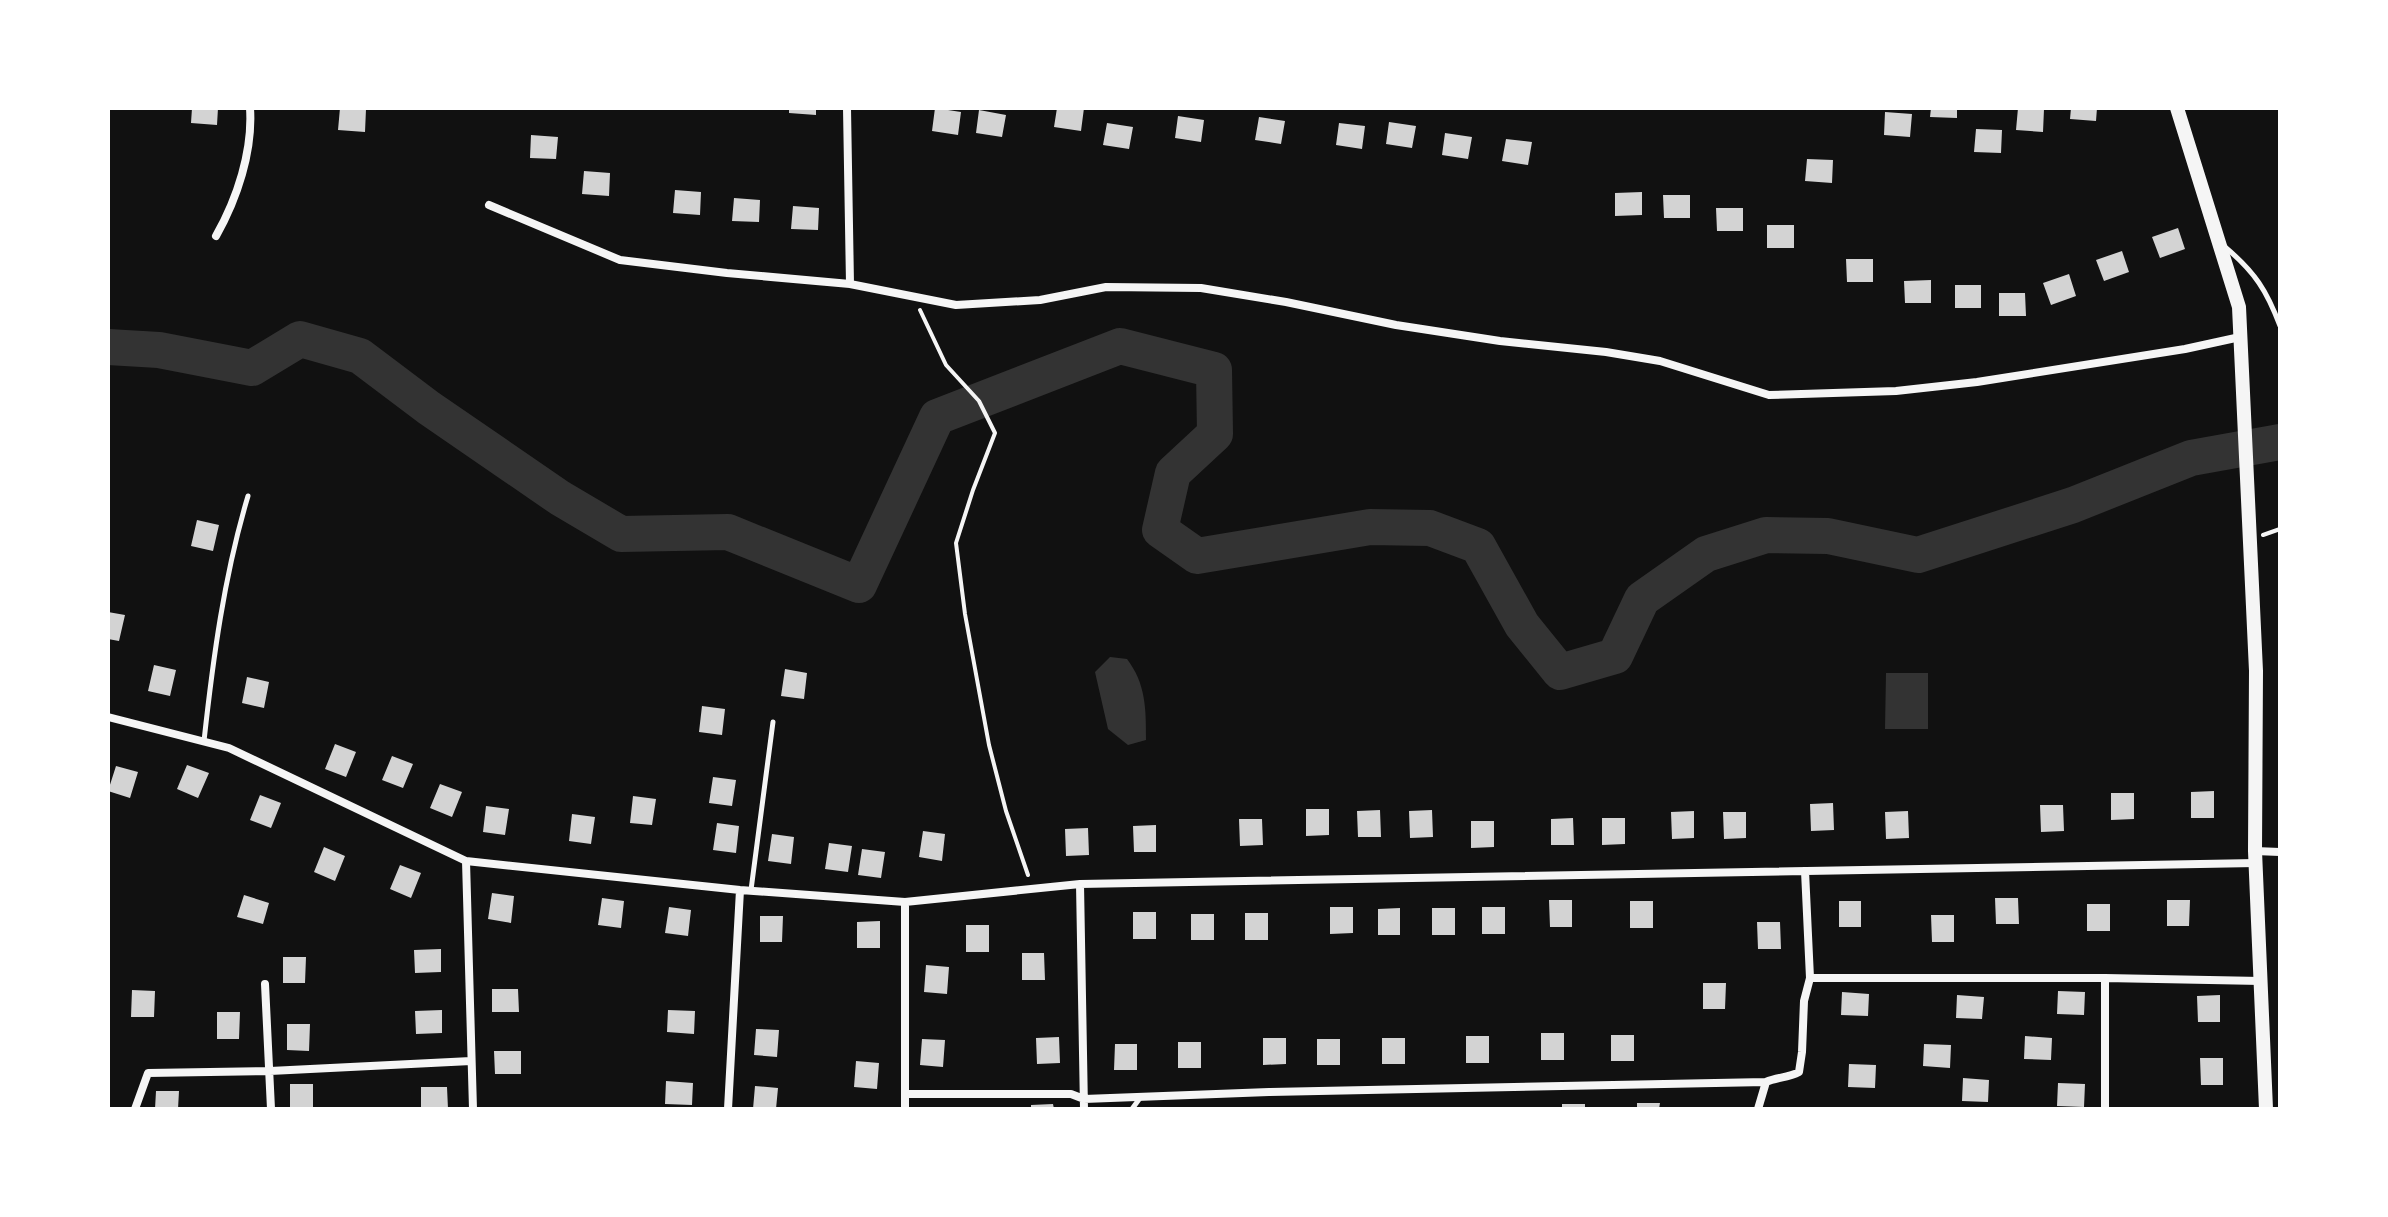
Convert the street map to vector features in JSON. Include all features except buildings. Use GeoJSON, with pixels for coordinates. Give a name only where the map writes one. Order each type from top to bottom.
{"type":"FeatureCollection","features":[{"type":"Feature","properties":{"kind":"main road"},"geometry":{"type":"LineString","coordinates":[[2177,108],[2239,307],[2256,671],[2255,857],[2266,1109]]}},
{"type":"Feature","properties":{"kind":"street"},"geometry":{"type":"LineString","coordinates":[[216,236],[230,210],[240,177],[252,129],[250,108]]}},
{"type":"Feature","properties":{"kind":"street"},"geometry":{"type":"LineString","coordinates":[[847,108],[850,284]]}},
{"type":"Feature","properties":{"kind":"street"},"geometry":{"type":"LineString","coordinates":[[489,205],[620,260],[850,284],[956,305],[1040,300],[1106,287],[1201,288],[1396,325],[1660,361],[1769,395],[1896,391],[1977,382],[2185,349],[2240,337]]}},
{"type":"Feature","properties":{"kind":"street"},"geometry":{"type":"LineString","coordinates":[[108,717],[229,748],[466,861],[740,890],[905,902],[1080,884],[1805,871],[2255,857],[2280,852]]}},
{"type":"Feature","properties":{"kind":"street"},"geometry":{"type":"LineString","coordinates":[[466,861],[473,1109]]}},
{"type":"Feature","properties":{"kind":"street"},"geometry":{"type":"LineString","coordinates":[[905,1094],[1071,1094],[1084,1099],[1766,1082],[1791,1076],[1799,1072],[1804,1001],[1810,978],[1805,871]]}},
{"type":"Feature","properties":{"kind":"street"},"geometry":{"type":"LineString","coordinates":[[1080,884],[1084,1109]]}},
{"type":"Feature","properties":{"kind":"street"},"geometry":{"type":"LineString","coordinates":[[728,1109],[740,890]]}},
{"type":"Feature","properties":{"kind":"street"},"geometry":{"type":"LineString","coordinates":[[905,902],[905,1109]]}},
{"type":"Feature","properties":{"kind":"street"},"geometry":{"type":"LineString","coordinates":[[1810,978],[2261,981]]}},
{"type":"Feature","properties":{"kind":"street"},"geometry":{"type":"LineString","coordinates":[[2105,978],[2105,1109]]}},
{"type":"Feature","properties":{"kind":"street"},"geometry":{"type":"LineString","coordinates":[[265,984],[271,1109]]}},
{"type":"Feature","properties":{"kind":"street"},"geometry":{"type":"LineString","coordinates":[[135,1109],[148,1073],[270,1071],[471,1061]]}},
{"type":"Feature","properties":{"kind":"street"},"geometry":{"type":"LineString","coordinates":[[1758,1109],[1766,1082]]}},
{"type":"Feature","properties":{"kind":"lane"},"geometry":{"type":"LineString","coordinates":[[2218,242],[2249,267],[2272,305],[2280,326]]}},
{"type":"Feature","properties":{"kind":"lane"},"geometry":{"type":"LineString","coordinates":[[204,741],[213,658],[237,530],[248,496]]}},
{"type":"Feature","properties":{"kind":"lane"},"geometry":{"type":"LineString","coordinates":[[751,890],[773,722]]}},
{"type":"Feature","properties":{"kind":"lane"},"geometry":{"type":"LineString","coordinates":[[1132,1109],[1141,1097]]}},
{"type":"Feature","properties":{"kind":"path"},"geometry":{"type":"LineString","coordinates":[[914,297],[946,365],[979,401],[995,433],[956,543],[965,614],[989,745],[1006,811],[1033,890]]}},
{"type":"Feature","properties":{"kind":"shaded area"},"geometry":{"type":"Polygon","coordinates":[[[1110,657],[1127,659],[1138,678],[1145,707],[1146,740],[1128,745],[1108,729],[1095,672],[1110,657]]]}},
{"type":"Feature","properties":{"kind":"shaded area"},"geometry":{"type":"Polygon","coordinates":[[[1886,673],[1928,673],[1928,729],[1885,729],[1886,673]]]}},
{"type":"Feature","properties":{"kind":"waterway"},"geometry":{"type":"LineString","coordinates":[[108,347],[159,350],[252,368],[300,339],[360,356],[429,408],[560,498],[621,534],[728,532],[859,585],[937,417],[1120,346],[1214,370],[1215,434],[1173,473],[1160,530],[1197,556],[1370,527],[1430,528],[1478,546],[1522,625],[1560,672],[1615,656],[1642,599],[1706,554],[1766,535],[1828,536],[1918,555],[2073,505],[2191,458],[2280,442]]}}]}
